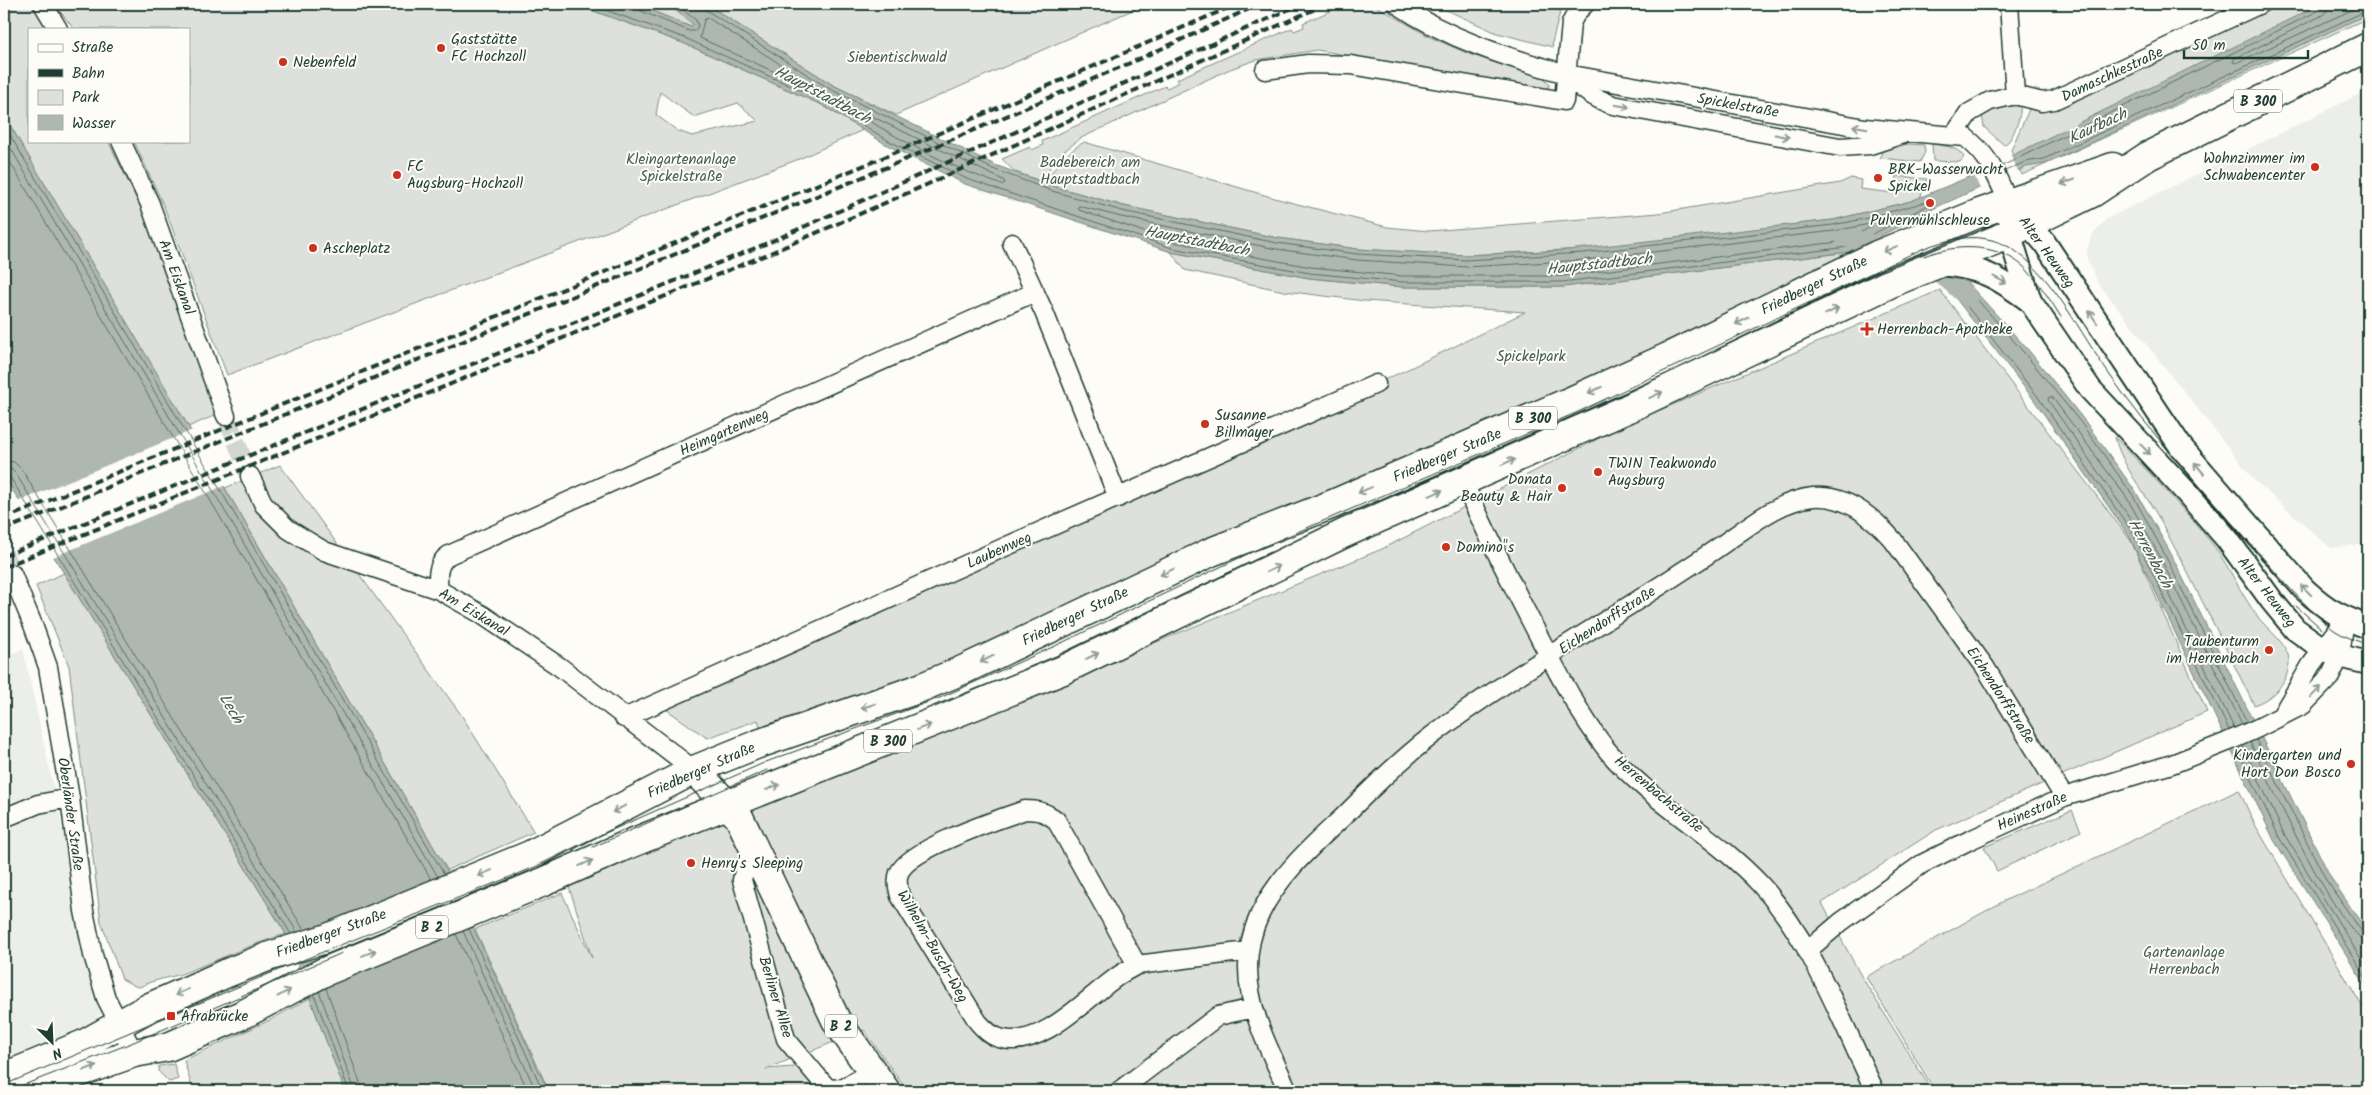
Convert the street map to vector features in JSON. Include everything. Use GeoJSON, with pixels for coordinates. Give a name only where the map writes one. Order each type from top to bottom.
{"type":"FeatureCollection","features":[{"type":"Feature","properties":{"kind":"main road","name":"Friedberger Straße"},"geometry":{"type":"LineString","coordinates":[[28,1091],[134,1053],[168,1047],[244,1014],[324,972],[541,883],[627,845],[1063,670],[1344,533],[1628,409],[1900,279],[1937,264],[1965,260],[2020,228],[2092,193],[2148,156],[2368,47]]}},
{"type":"Feature","properties":{"kind":"main road","name":"Friedberger Straße"},"geometry":{"type":"LineString","coordinates":[[4,1077],[84,1044],[150,1006],[227,973],[270,956],[325,938],[530,854],[694,770],[758,744],[915,690],[965,669],[1211,552],[1333,504],[1625,376],[1848,269],[1932,231],[2005,194],[2148,156]]}},
{"type":"Feature","properties":{"kind":"main road","name":"Berliner Allee"},"geometry":{"type":"LineString","coordinates":[[694,770],[739,817],[750,861],[836,1020],[878,1081]]}},
{"type":"Feature","properties":{"kind":"street"},"geometry":{"type":"LineString","coordinates":[[43,4],[57,28]]}},
{"type":"Feature","properties":{"kind":"street","name":"Spickelstraße"},"geometry":{"type":"LineString","coordinates":[[1397,4],[1447,33],[1536,66],[1567,74],[1865,128],[1965,137],[1990,160],[2005,194]]}},
{"type":"Feature","properties":{"kind":"street"},"geometry":{"type":"LineString","coordinates":[[1564,101],[1571,24],[1577,12],[1584,4]]}},
{"type":"Feature","properties":{"kind":"street"},"geometry":{"type":"LineString","coordinates":[[1954,135],[1964,117],[1978,106],[2015,95],[2009,4]]}},
{"type":"Feature","properties":{"kind":"street","name":"Damaschkestraße"},"geometry":{"type":"LineString","coordinates":[[2015,95],[2042,102],[2054,100],[2229,10],[2260,4]]}},
{"type":"Feature","properties":{"kind":"street","name":"Spickelstraße"},"geometry":{"type":"LineString","coordinates":[[1265,70],[1308,64],[1351,65],[1564,101],[1596,99]]}},
{"type":"Feature","properties":{"kind":"street","name":"Spickelstraße"},"geometry":{"type":"LineString","coordinates":[[1567,74],[1581,89],[1596,99],[1613,104],[1840,146],[1870,145],[1909,132]]}},
{"type":"Feature","properties":{"kind":"street","name":"Am Eiskanal"},"geometry":{"type":"LineString","coordinates":[[121,142],[150,204],[226,416]]}},
{"type":"Feature","properties":{"kind":"street","name":"Alter Heuweg"},"geometry":{"type":"LineString","coordinates":[[2005,194],[2020,228],[2044,242],[2181,447],[2304,589],[2325,608],[2368,627]]}},
{"type":"Feature","properties":{"kind":"street","name":"Alter Heuweg"},"geometry":{"type":"LineString","coordinates":[[2020,228],[2013,245],[2030,301],[2090,389],[2187,492],[2227,540],[2284,617],[2323,648],[2368,663]]}},
{"type":"Feature","properties":{"kind":"street"},"geometry":{"type":"LineString","coordinates":[[1012,243],[1036,292],[1118,498]]}},
{"type":"Feature","properties":{"kind":"street"},"geometry":{"type":"LineString","coordinates":[[1965,260],[2005,282],[2030,301]]}},
{"type":"Feature","properties":{"kind":"street","name":"Heimgartenweg"},"geometry":{"type":"LineString","coordinates":[[439,590],[438,577],[441,560],[449,555],[1036,292]]}},
{"type":"Feature","properties":{"kind":"street","name":"Laubenweg"},"geometry":{"type":"LineString","coordinates":[[624,718],[1376,384]]}},
{"type":"Feature","properties":{"kind":"street","name":"Am Eiskanal"},"geometry":{"type":"LineString","coordinates":[[250,476],[264,505],[288,528],[304,539],[324,551],[439,590],[481,614],[538,652],[694,770]]}},
{"type":"Feature","properties":{"kind":"street","name":"Herrenbachstraße"},"geometry":{"type":"LineString","coordinates":[[1463,481],[1550,657],[1580,711],[1608,751],[1657,796],[1721,846],[1759,883],[1791,922],[1875,1091]]}},
{"type":"Feature","properties":{"kind":"street","name":"Eichendorffstraße"},"geometry":{"type":"LineString","coordinates":[[1288,1091],[1253,1008],[1247,973],[1248,951],[1260,915],[1275,888],[1327,831],[1429,738],[1488,696],[1703,558],[1772,510],[1802,499],[1816,497],[1836,500],[1866,513],[1876,521],[1893,540],[1985,667],[2064,797]]}},
{"type":"Feature","properties":{"kind":"street","name":"Oberländer Straße"},"geometry":{"type":"LineString","coordinates":[[12,574],[48,667],[70,798],[84,911],[93,955],[106,998],[134,1053]]}},
{"type":"Feature","properties":{"kind":"street","name":"Alter Heuweg"},"geometry":{"type":"LineString","coordinates":[[2323,648],[2315,640],[2327,633],[2329,626],[2325,608]]}},
{"type":"Feature","properties":{"kind":"street","name":"Heinestraße"},"geometry":{"type":"LineString","coordinates":[[1807,951],[1841,922],[1922,864],[2013,819],[2064,797],[2172,764],[2227,742],[2280,716],[2323,648],[2345,618]]}},
{"type":"Feature","properties":{"kind":"street"},"geometry":{"type":"LineString","coordinates":[[4,818],[38,804],[70,798]]}},
{"type":"Feature","properties":{"kind":"street","name":"Wilhelm-Busch-Weg"},"geometry":{"type":"LineString","coordinates":[[1137,965],[1063,831],[1056,820],[1046,813],[1036,810],[1025,810],[967,831],[906,863],[898,875],[897,885],[900,896],[978,1022],[988,1033],[1003,1040],[1019,1039],[1049,1028],[1065,1018],[1115,978],[1137,965],[1248,951]]}},
{"type":"Feature","properties":{"kind":"street","name":"Berliner Allee"},"geometry":{"type":"LineString","coordinates":[[750,861],[742,880],[786,1039],[828,1089],[844,1088],[878,1081]]}},
{"type":"Feature","properties":{"kind":"street"},"geometry":{"type":"LineString","coordinates":[[1119,1091],[1218,1016],[1253,1008]]}},
{"type":"Feature","properties":{"kind":"shaded area"},"geometry":{"type":"Polygon","coordinates":[[[2368,90],[2368,544],[2331,548],[2255,481],[2098,283],[2087,259],[2087,249],[2092,236],[2106,219],[2368,90]]]}},
{"type":"Feature","properties":{"kind":"shaded area"},"geometry":{"type":"Polygon","coordinates":[[[23,649],[103,1012],[84,1031],[4,1065],[4,657],[23,649]]]}},
{"type":"Feature","properties":{"kind":"green space"},"geometry":{"type":"Polygon","coordinates":[[[4,4],[36,4],[50,28],[28,28],[28,142],[108,142],[139,203],[223,412],[188,427],[4,115],[4,4]]]}},
{"type":"Feature","properties":{"kind":"green space","name":"FC Augsburg-Hochzoll"},"geometry":{"type":"Polygon","coordinates":[[[54,4],[574,4],[683,43],[822,105],[863,130],[799,159],[227,375],[165,209],[134,142],[190,142],[190,28],[73,28],[54,4]],[[660,92],[656,115],[678,131],[692,136],[758,121],[738,103],[694,117],[660,92]]]}},
{"type":"Feature","properties":{"kind":"green space"},"geometry":{"type":"Polygon","coordinates":[[[636,4],[667,4],[694,24],[691,27],[636,4]]]}},
{"type":"Feature","properties":{"kind":"green space","name":"Siebentischwald"},"geometry":{"type":"Polygon","coordinates":[[[706,4],[1146,4],[896,115],[833,85],[706,4]]]}},
{"type":"Feature","properties":{"kind":"green space"},"geometry":{"type":"Polygon","coordinates":[[[1346,4],[1373,4],[1430,37],[1469,54],[1544,78],[1549,83],[1549,87],[1538,89],[1317,50],[1256,60],[1230,69],[1081,138],[1058,156],[1041,181],[1015,172],[1002,159],[1030,147],[1032,150],[1043,145],[1042,141],[1165,86],[1167,88],[1179,82],[1177,79],[1292,28],[1294,31],[1304,27],[1303,23],[1346,4]]]}},
{"type":"Feature","properties":{"kind":"green space"},"geometry":{"type":"Polygon","coordinates":[[[1433,4],[1569,4],[1560,12],[1552,43],[1553,47],[1497,33],[1433,4]]]}},
{"type":"Feature","properties":{"kind":"green space"},"geometry":{"type":"Polygon","coordinates":[[[2283,4],[2368,4],[2368,18],[2022,175],[2011,150],[2030,107],[2052,107],[2283,4]]]}},
{"type":"Feature","properties":{"kind":"green space"},"geometry":{"type":"Polygon","coordinates":[[[2020,106],[2020,110],[2016,128],[2004,145],[1984,127],[1982,115],[1997,108],[2020,106]]]}},
{"type":"Feature","properties":{"kind":"green space","name":"Badebereich am Hauptstadtbach"},"geometry":{"type":"Polygon","coordinates":[[[1084,142],[1278,199],[1387,227],[1429,231],[1659,213],[1840,183],[1851,178],[1861,180],[1860,189],[1894,193],[1896,176],[1927,179],[1920,198],[1833,220],[1583,249],[1466,255],[1358,249],[1278,238],[1124,206],[1053,186],[1046,180],[1050,174],[1067,154],[1084,142]]]}},
{"type":"Feature","properties":{"kind":"green space"},"geometry":{"type":"Polygon","coordinates":[[[1908,144],[1924,145],[1925,152],[1920,162],[1880,158],[1883,148],[1908,144]]]}},
{"type":"Feature","properties":{"kind":"green space"},"geometry":{"type":"Polygon","coordinates":[[[1932,144],[1954,149],[1964,157],[1960,162],[1933,161],[1932,144]]]}},
{"type":"Feature","properties":{"kind":"green space","name":"Spickelpark"},"geometry":{"type":"Polygon","coordinates":[[[1171,252],[1309,278],[1403,287],[1563,287],[1842,253],[1845,264],[932,668],[761,730],[758,720],[707,738],[663,707],[1118,498],[1404,371],[1525,312],[1365,301],[1284,291],[1185,270],[1171,252]]]}},
{"type":"Feature","properties":{"kind":"green space"},"geometry":{"type":"Polygon","coordinates":[[[1940,290],[2131,541],[2207,712],[1936,830],[1822,903],[1860,974],[1932,1091],[907,1091],[864,1030],[766,1069],[807,1066],[830,1091],[549,1091],[475,929],[562,893],[592,958],[569,887],[570,884],[1382,549],[1623,426],[1940,290]]]}},
{"type":"Feature","properties":{"kind":"green space"},"geometry":{"type":"Polygon","coordinates":[[[2115,437],[2178,504],[2214,546],[2252,609],[2285,648],[2288,654],[2289,668],[2283,682],[2273,694],[2261,702],[2254,705],[2172,543],[2123,458],[2115,437]]]}},
{"type":"Feature","properties":{"kind":"green space"},"geometry":{"type":"Polygon","coordinates":[[[280,465],[462,716],[534,832],[447,870],[225,488],[280,465]]]}},
{"type":"Feature","properties":{"kind":"green space"},"geometry":{"type":"Polygon","coordinates":[[[64,573],[286,934],[247,947],[184,973],[150,982],[140,987],[122,979],[101,922],[69,666],[36,586],[64,573]]]}},
{"type":"Feature","properties":{"kind":"green space","name":"Gartenanlage Herrenbach"},"geometry":{"type":"Polygon","coordinates":[[[2239,790],[2254,823],[2368,1016],[2368,1091],[1935,1091],[1866,977],[2004,901],[2239,790]]]}},
{"type":"Feature","properties":{"kind":"green space"},"geometry":{"type":"Polygon","coordinates":[[[2072,810],[2081,831],[1997,871],[1984,847],[2072,810]]]}},
{"type":"Feature","properties":{"kind":"green space"},"geometry":{"type":"Polygon","coordinates":[[[310,998],[345,1091],[193,1091],[184,1060],[270,1020],[310,998]]]}},
{"type":"Feature","properties":{"kind":"green space"},"geometry":{"type":"Polygon","coordinates":[[[174,1064],[178,1079],[169,1082],[158,1071],[159,1066],[174,1064]]]}},
{"type":"Feature","properties":{"kind":"water"},"geometry":{"type":"Polygon","coordinates":[[[574,4],[636,4],[691,27],[693,24],[667,4],[706,4],[833,85],[995,165],[1053,186],[1124,206],[1278,238],[1358,249],[1466,255],[1559,251],[1833,220],[1911,201],[1964,179],[2321,4],[2368,4],[2368,14],[2045,164],[2026,167],[1939,206],[1849,252],[1563,287],[1403,287],[1309,278],[1171,252],[965,184],[887,145],[822,105],[683,43],[574,4]]]}},
{"type":"Feature","properties":{"kind":"water","name":"Lech"},"geometry":{"type":"Polygon","coordinates":[[[4,115],[225,488],[447,870],[548,1091],[345,1091],[286,934],[4,476],[4,115]]]}},
{"type":"Feature","properties":{"kind":"water"},"geometry":{"type":"Polygon","coordinates":[[[1966,281],[2030,352],[2084,420],[2136,492],[2169,550],[2331,878],[2368,933],[2368,989],[2274,840],[2129,536],[2034,400],[1957,300],[1941,285],[1966,281]]]}},
{"type":"Feature","properties":{"kind":"pier"},"geometry":{"type":"Polygon","coordinates":[[[2010,153],[2019,173],[1981,191],[1973,173],[2010,153]]]}},
{"type":"Feature","properties":{"kind":"pier"},"geometry":{"type":"Polygon","coordinates":[[[193,430],[226,485],[51,558],[17,502],[193,430]]]}},
{"type":"Feature","properties":{"kind":"waterway","name":"Herrenbach"},"geometry":{"type":"LineString","coordinates":[[1844,238],[1896,248],[1934,269],[1969,298]]}},
{"type":"Feature","properties":{"kind":"tunnel"},"geometry":{"type":"LineString","coordinates":[[226,416],[250,476]]}},
{"type":"Feature","properties":{"kind":"tunnel"},"geometry":{"type":"LineString","coordinates":[[4,553],[12,574]]}},
{"type":"Feature","properties":{"kind":"tram line"},"geometry":{"type":"LineString","coordinates":[[4,1085],[283,968],[535,867],[585,842],[766,762],[942,697],[1055,646],[1260,548],[1578,412],[1922,249],[1954,239],[1977,238],[1998,242],[2009,247],[2038,271],[2052,287],[2125,396],[2193,479],[2310,609],[2334,630],[2346,637],[2368,645]]}},
{"type":"Feature","properties":{"kind":"tram line"},"geometry":{"type":"LineString","coordinates":[[1924,256],[1950,249],[1964,248],[1992,250],[2005,255],[2027,270],[2061,317]]}},
{"type":"Feature","properties":{"kind":"tram line"},"geometry":{"type":"LineString","coordinates":[[935,707],[1058,655],[1271,552]]}},
{"type":"Feature","properties":{"kind":"tram line"},"geometry":{"type":"LineString","coordinates":[[2296,606],[2322,629]]}},
{"type":"Feature","properties":{"kind":"tram line"},"geometry":{"type":"LineString","coordinates":[[593,847],[767,770]]}},
{"type":"Feature","properties":{"kind":"tram line"},"geometry":{"type":"LineString","coordinates":[[21,1086],[129,1044],[342,953]]}},
{"type":"Feature","properties":{"kind":"railway"},"geometry":{"type":"LineString","coordinates":[[4,519],[882,158],[1237,4]]}},
{"type":"Feature","properties":{"kind":"railway"},"geometry":{"type":"LineString","coordinates":[[4,530],[897,163],[1130,63],[1260,4]]}},
{"type":"Feature","properties":{"kind":"railway"},"geometry":{"type":"LineString","coordinates":[[4,556],[770,242],[1301,4]]}},
{"type":"Feature","properties":{"kind":"railway"},"geometry":{"type":"LineString","coordinates":[[4,567],[768,254],[926,185],[1326,4]]}},
{"type":"Feature","properties":{"kind":"place","name":"Gaststätte FC Hochzoll"},"geometry":{"type":"Point","coordinates":[441,48]}},
{"type":"Feature","properties":{"kind":"place","name":"Nebenfeld"},"geometry":{"type":"Point","coordinates":[283,62]}},
{"type":"Feature","properties":{"kind":"place","name":"Wohnzimmer im Schwabencenter"},"geometry":{"type":"Point","coordinates":[2315,167]}},
{"type":"Feature","properties":{"kind":"place","name":"FC Augsburg-Hochzoll"},"geometry":{"type":"Point","coordinates":[397,175]}},
{"type":"Feature","properties":{"kind":"place","name":"BRK-Wasserwacht Spickel"},"geometry":{"type":"Point","coordinates":[1878,178]}},
{"type":"Feature","properties":{"kind":"place","name":"Pulvermühlschleuse"},"geometry":{"type":"Point","coordinates":[1930,203]}},
{"type":"Feature","properties":{"kind":"place","name":"Ascheplatz"},"geometry":{"type":"Point","coordinates":[313,248]}},
{"type":"Feature","properties":{"kind":"place","name":"Herrenbach-Apotheke"},"geometry":{"type":"Point","coordinates":[1867,329]}},
{"type":"Feature","properties":{"kind":"place","name":"Susanne Billmayer"},"geometry":{"type":"Point","coordinates":[1205,424]}},
{"type":"Feature","properties":{"kind":"place","name":"TWIN Teakwondo Augsburg"},"geometry":{"type":"Point","coordinates":[1598,472]}},
{"type":"Feature","properties":{"kind":"place","name":"Donata Beauty & Hair"},"geometry":{"type":"Point","coordinates":[1562,488]}},
{"type":"Feature","properties":{"kind":"place","name":"Domino\"s"},"geometry":{"type":"Point","coordinates":[1446,547]}},
{"type":"Feature","properties":{"kind":"place","name":"Taubenturm im Herrenbach"},"geometry":{"type":"Point","coordinates":[2269,650]}},
{"type":"Feature","properties":{"kind":"place","name":"Kindergarten und Hort Don Bosco"},"geometry":{"type":"Point","coordinates":[2351,764]}},
{"type":"Feature","properties":{"kind":"place","name":"Henry's Sleeping"},"geometry":{"type":"Point","coordinates":[691,863]}},
{"type":"Feature","properties":{"kind":"place","name":"Afrabrücke"},"geometry":{"type":"Point","coordinates":[171,1016]}},
{"type":"Feature","properties":{"kind":"water label","name":"Hauptstadtbach"},"geometry":{"type":"Point","coordinates":[823,94]}},
{"type":"Feature","properties":{"kind":"water label","name":"Kaufbach"},"geometry":{"type":"Point","coordinates":[2097,125]}},
{"type":"Feature","properties":{"kind":"water label","name":"Hauptstadtbach"},"geometry":{"type":"Point","coordinates":[1197,240]}},
{"type":"Feature","properties":{"kind":"water label","name":"Hauptstadtbach"},"geometry":{"type":"Point","coordinates":[1599,263]}},
{"type":"Feature","properties":{"kind":"park label","name":"Kleingartenanlage Spickelstraße"},"geometry":{"type":"Point","coordinates":[681,168]}}]}
